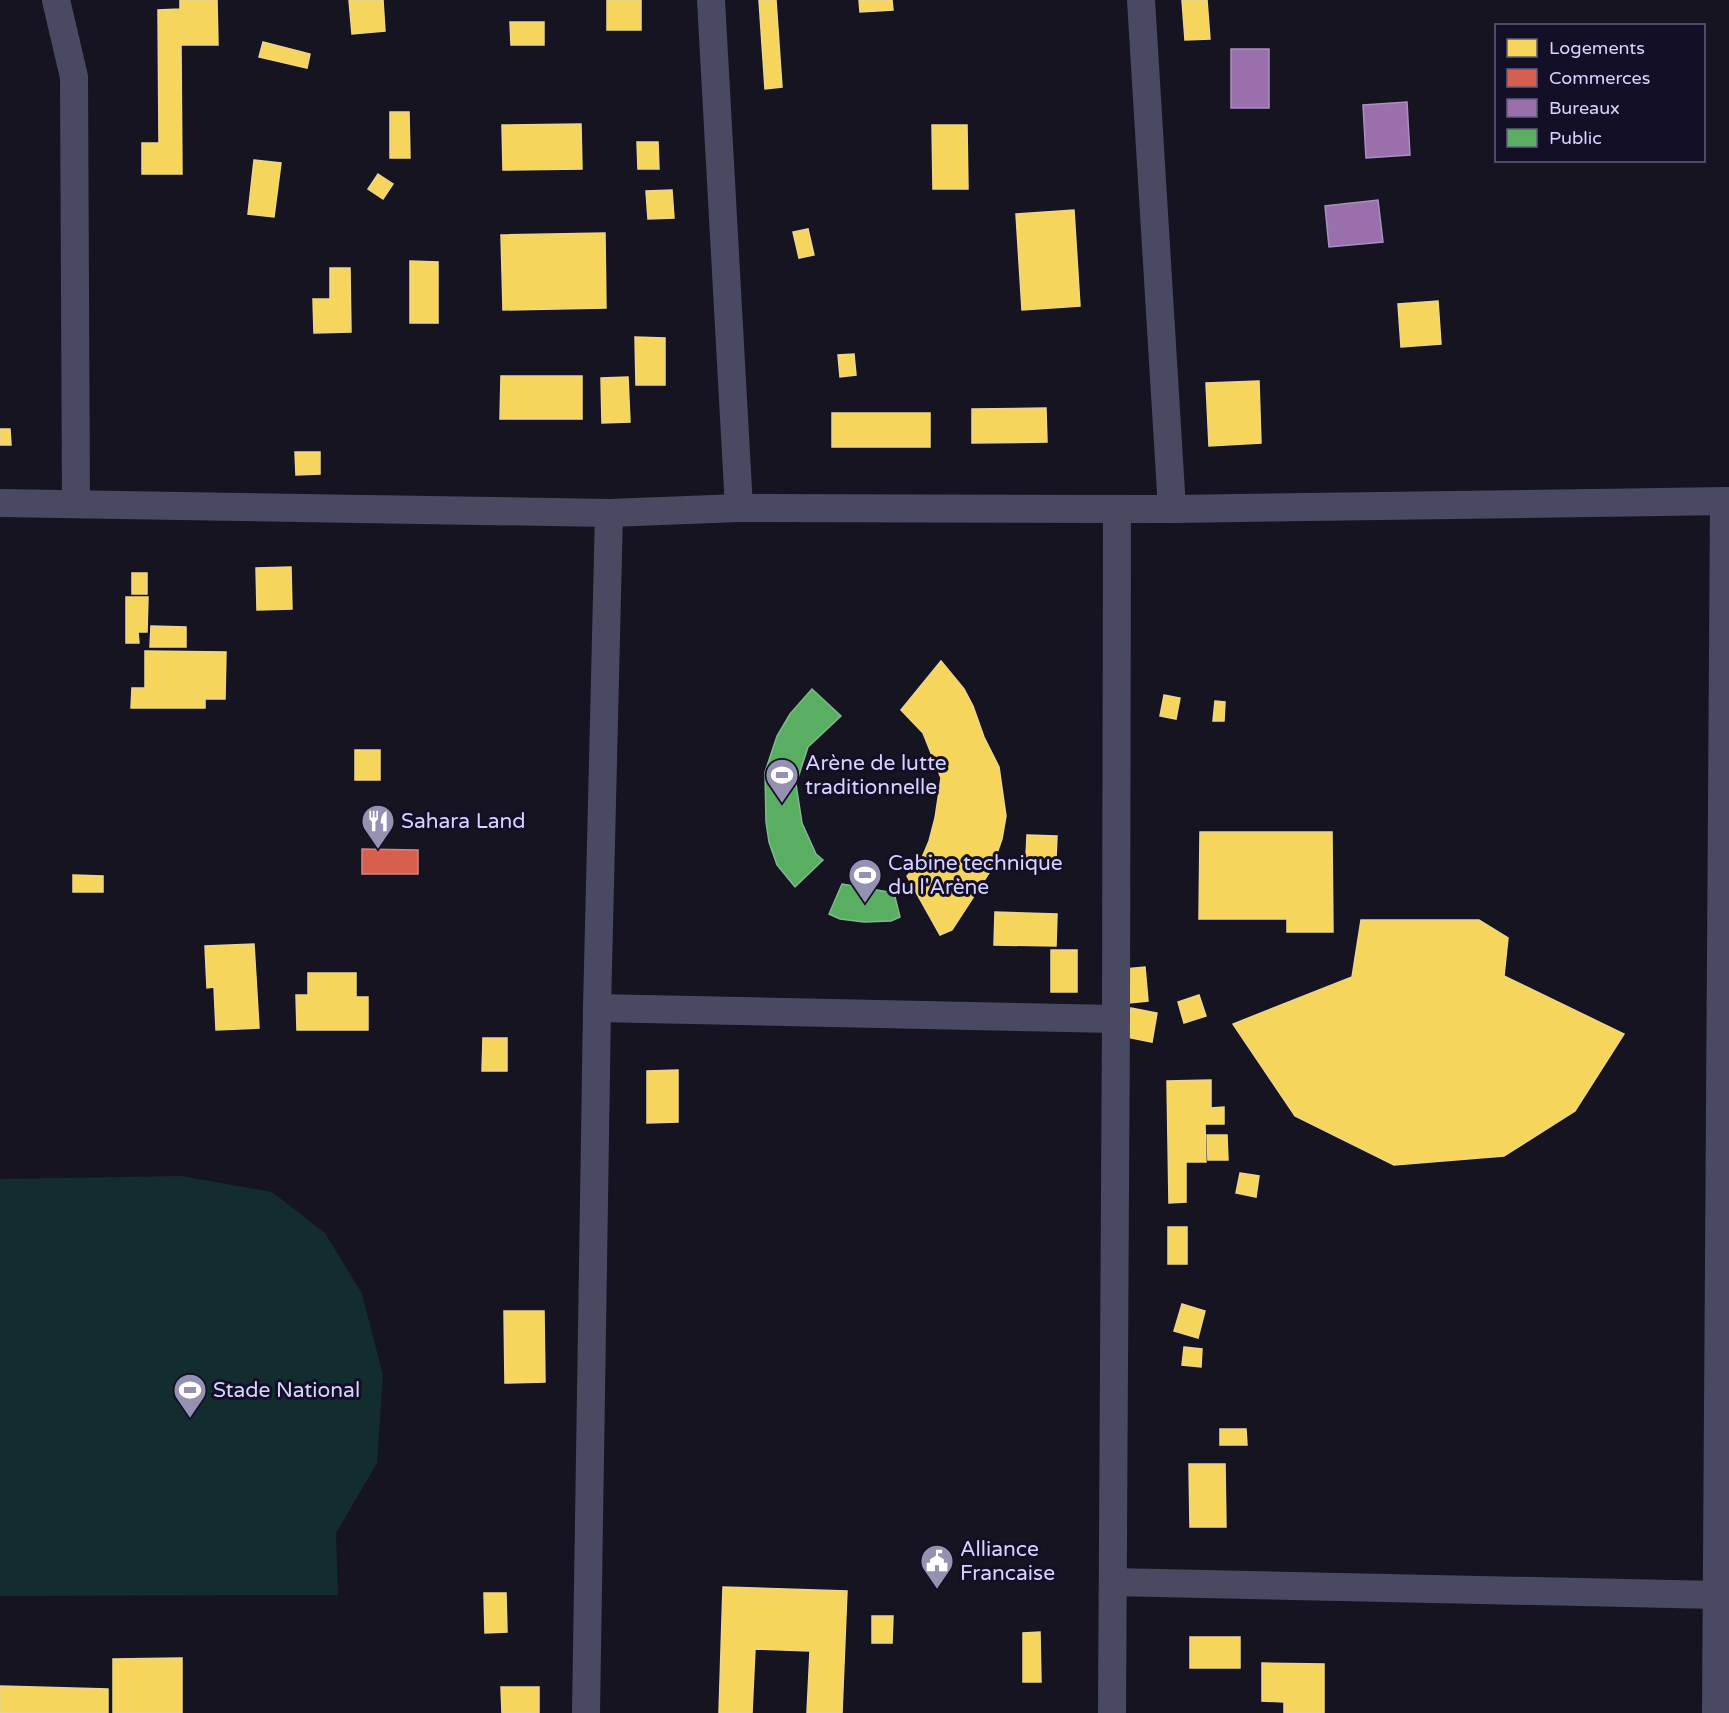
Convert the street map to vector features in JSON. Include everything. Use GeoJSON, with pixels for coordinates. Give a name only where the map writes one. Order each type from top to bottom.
{"type":"FeatureCollection","features":[{"type":"Feature","properties":{"kind":"street"},"geometry":{"type":"LineString","coordinates":[[56,0],[74,77],[76,504]]}},
{"type":"Feature","properties":{"kind":"street"},"geometry":{"type":"LineString","coordinates":[[711,0],[739,508]]}},
{"type":"Feature","properties":{"kind":"street"},"geometry":{"type":"LineString","coordinates":[[1141,0],[1172,509]]}},
{"type":"Feature","properties":{"kind":"street"},"geometry":{"type":"LineString","coordinates":[[0,503],[609,513],[739,508],[1172,509],[1726,501],[1716,1713]]}},
{"type":"Feature","properties":{"kind":"street"},"geometry":{"type":"LineString","coordinates":[[1112,1713],[1117,509]]}},
{"type":"Feature","properties":{"kind":"street"},"geometry":{"type":"LineString","coordinates":[[586,1713],[597,1008],[609,513]]}},
{"type":"Feature","properties":{"kind":"street"},"geometry":{"type":"LineString","coordinates":[[597,1008],[1116,1019]]}},
{"type":"Feature","properties":{"kind":"street"},"geometry":{"type":"LineString","coordinates":[[1113,1582],[1717,1595]]}},
{"type":"Feature","properties":{"kind":"green space","name":"Stade National"},"geometry":{"type":"Polygon","coordinates":[[[181,1176],[272,1192],[325,1233],[362,1294],[383,1375],[377,1463],[336,1533],[338,1595],[0,1596],[0,1179],[181,1176]]]}},
{"type":"Feature","properties":{"kind":"building: Logements"},"geometry":{"type":"Polygon","coordinates":[[[180,0],[217,0],[218,45],[181,45],[182,174],[142,174],[142,143],[159,143],[158,10],[180,9],[180,0]]]}},
{"type":"Feature","properties":{"kind":"building: Logements"},"geometry":{"type":"Polygon","coordinates":[[[349,0],[383,0],[385,31],[352,34],[349,0]]]}},
{"type":"Feature","properties":{"kind":"building: Logements"},"geometry":{"type":"Polygon","coordinates":[[[607,0],[641,0],[641,30],[607,30],[607,0]]]}},
{"type":"Feature","properties":{"kind":"building: Logements"},"geometry":{"type":"Polygon","coordinates":[[[759,0],[776,0],[782,87],[765,89],[759,0]]]}},
{"type":"Feature","properties":{"kind":"building: Logements"},"geometry":{"type":"Polygon","coordinates":[[[859,0],[892,0],[893,10],[860,12],[859,0]]]}},
{"type":"Feature","properties":{"kind":"building: Logements"},"geometry":{"type":"Polygon","coordinates":[[[1182,0],[1207,0],[1210,39],[1185,40],[1182,0]]]}},
{"type":"Feature","properties":{"kind":"building: Logements"},"geometry":{"type":"Polygon","coordinates":[[[510,22],[544,22],[544,45],[511,45],[510,22]]]}},
{"type":"Feature","properties":{"kind":"building: Logements"},"geometry":{"type":"Polygon","coordinates":[[[263,42],[310,54],[307,68],[259,57],[263,42]]]}},
{"type":"Feature","properties":{"kind":"building: Logements"},"geometry":{"type":"Polygon","coordinates":[[[390,112],[409,112],[410,158],[390,158],[390,112]]]}},
{"type":"Feature","properties":{"kind":"building: Logements"},"geometry":{"type":"Polygon","coordinates":[[[581,124],[582,169],[503,170],[502,125],[581,124]]]}},
{"type":"Feature","properties":{"kind":"building: Logements"},"geometry":{"type":"Polygon","coordinates":[[[932,125],[967,125],[968,189],[933,189],[932,125]]]}},
{"type":"Feature","properties":{"kind":"building: Logements"},"geometry":{"type":"Polygon","coordinates":[[[637,142],[658,142],[659,169],[638,169],[637,142]]]}},
{"type":"Feature","properties":{"kind":"building: Logements"},"geometry":{"type":"Polygon","coordinates":[[[254,160],[281,163],[274,217],[248,214],[254,160]]]}},
{"type":"Feature","properties":{"kind":"building: Logements"},"geometry":{"type":"Polygon","coordinates":[[[378,174],[393,184],[383,199],[368,189],[378,174]]]}},
{"type":"Feature","properties":{"kind":"building: Logements"},"geometry":{"type":"Polygon","coordinates":[[[672,190],[674,218],[648,219],[646,191],[672,190]]]}},
{"type":"Feature","properties":{"kind":"building: Logements"},"geometry":{"type":"Polygon","coordinates":[[[1074,210],[1080,306],[1022,310],[1016,214],[1074,210]]]}},
{"type":"Feature","properties":{"kind":"building: Logements"},"geometry":{"type":"Polygon","coordinates":[[[808,229],[814,255],[799,258],[793,232],[808,229]]]}},
{"type":"Feature","properties":{"kind":"building: Logements"},"geometry":{"type":"Polygon","coordinates":[[[605,233],[606,308],[503,310],[501,235],[605,233]]]}},
{"type":"Feature","properties":{"kind":"building: Logements"},"geometry":{"type":"Polygon","coordinates":[[[410,261],[438,262],[438,323],[410,323],[410,261]]]}},
{"type":"Feature","properties":{"kind":"building: Logements"},"geometry":{"type":"Polygon","coordinates":[[[330,268],[350,268],[351,332],[314,333],[313,299],[330,299],[330,268]]]}},
{"type":"Feature","properties":{"kind":"building: Logements"},"geometry":{"type":"Polygon","coordinates":[[[1438,301],[1441,344],[1401,347],[1398,304],[1438,301]]]}},
{"type":"Feature","properties":{"kind":"building: Logements"},"geometry":{"type":"Polygon","coordinates":[[[635,337],[665,338],[665,385],[636,385],[635,337]]]}},
{"type":"Feature","properties":{"kind":"building: Logements"},"geometry":{"type":"Polygon","coordinates":[[[854,354],[856,375],[840,377],[838,355],[854,354]]]}},
{"type":"Feature","properties":{"kind":"building: Logements"},"geometry":{"type":"Polygon","coordinates":[[[501,376],[582,376],[582,419],[500,419],[501,376]]]}},
{"type":"Feature","properties":{"kind":"building: Logements"},"geometry":{"type":"Polygon","coordinates":[[[628,377],[630,422],[602,423],[601,378],[628,377]]]}},
{"type":"Feature","properties":{"kind":"building: Logements"},"geometry":{"type":"Polygon","coordinates":[[[1259,381],[1261,443],[1209,446],[1206,383],[1259,381]]]}},
{"type":"Feature","properties":{"kind":"building: Logements"},"geometry":{"type":"Polygon","coordinates":[[[1046,408],[1047,442],[972,443],[972,409],[1046,408]]]}},
{"type":"Feature","properties":{"kind":"building: Logements"},"geometry":{"type":"Polygon","coordinates":[[[832,413],[930,413],[930,447],[832,447],[832,413]]]}},
{"type":"Feature","properties":{"kind":"building: Logements"},"geometry":{"type":"Polygon","coordinates":[[[0,429],[10,429],[11,445],[0,445],[0,429]]]}},
{"type":"Feature","properties":{"kind":"building: Logements"},"geometry":{"type":"Polygon","coordinates":[[[295,452],[320,452],[320,474],[296,475],[295,452]]]}},
{"type":"Feature","properties":{"kind":"building: Logements"},"geometry":{"type":"Polygon","coordinates":[[[291,567],[292,609],[257,610],[256,568],[291,567]]]}},
{"type":"Feature","properties":{"kind":"building: Logements"},"geometry":{"type":"Polygon","coordinates":[[[132,573],[147,573],[147,594],[132,594],[132,573]]]}},
{"type":"Feature","properties":{"kind":"building: Logements"},"geometry":{"type":"Polygon","coordinates":[[[126,597],[148,597],[147,632],[138,632],[139,643],[126,643],[126,597]]]}},
{"type":"Feature","properties":{"kind":"building: Logements"},"geometry":{"type":"Polygon","coordinates":[[[151,626],[186,627],[186,647],[150,647],[151,626]]]}},
{"type":"Feature","properties":{"kind":"building: Logements"},"geometry":{"type":"Polygon","coordinates":[[[145,651],[226,652],[225,699],[205,699],[205,708],[131,708],[132,688],[145,688],[145,651]]]}},
{"type":"Feature","properties":{"kind":"building: Logements"},"geometry":{"type":"Polygon","coordinates":[[[941,661],[964,689],[999,767],[1006,816],[1002,839],[991,870],[952,930],[940,935],[907,876],[921,860],[929,841],[941,778],[923,733],[901,710],[941,661]]]}},
{"type":"Feature","properties":{"kind":"building: Logements"},"geometry":{"type":"Polygon","coordinates":[[[1164,695],[1180,698],[1176,719],[1160,716],[1164,695]]]}},
{"type":"Feature","properties":{"kind":"building: Logements"},"geometry":{"type":"Polygon","coordinates":[[[1215,701],[1225,702],[1224,721],[1213,721],[1215,701]]]}},
{"type":"Feature","properties":{"kind":"building: Logements"},"geometry":{"type":"Polygon","coordinates":[[[355,750],[380,750],[380,780],[355,780],[355,750]]]}},
{"type":"Feature","properties":{"kind":"building: Logements"},"geometry":{"type":"Polygon","coordinates":[[[1200,832],[1332,832],[1333,932],[1287,932],[1287,919],[1199,919],[1200,832]]]}},
{"type":"Feature","properties":{"kind":"building: Logements"},"geometry":{"type":"Polygon","coordinates":[[[1027,835],[1057,836],[1056,859],[1026,857],[1027,835]]]}},
{"type":"Feature","properties":{"kind":"building: Logements"},"geometry":{"type":"Polygon","coordinates":[[[73,875],[103,876],[103,892],[73,892],[73,875]]]}},
{"type":"Feature","properties":{"kind":"building: Logements"},"geometry":{"type":"Polygon","coordinates":[[[995,912],[1057,914],[1056,946],[994,945],[995,912]]]}},
{"type":"Feature","properties":{"kind":"building: Logements"},"geometry":{"type":"Polygon","coordinates":[[[1361,920],[1479,920],[1508,938],[1504,976],[1624,1034],[1575,1111],[1504,1156],[1394,1165],[1295,1116],[1233,1024],[1352,977],[1361,920]]]}},
{"type":"Feature","properties":{"kind":"building: Logements"},"geometry":{"type":"Polygon","coordinates":[[[254,944],[259,1028],[216,1030],[214,987],[207,988],[205,946],[254,944]]]}},
{"type":"Feature","properties":{"kind":"building: Logements"},"geometry":{"type":"Polygon","coordinates":[[[1051,950],[1077,950],[1077,992],[1051,992],[1051,950]]]}},
{"type":"Feature","properties":{"kind":"building: Logements"},"geometry":{"type":"Polygon","coordinates":[[[1145,967],[1148,1001],[1129,1003],[1125,969],[1145,967]]]}},
{"type":"Feature","properties":{"kind":"building: Logements"},"geometry":{"type":"Polygon","coordinates":[[[308,973],[356,973],[356,997],[368,997],[368,1030],[297,1030],[296,995],[308,995],[308,973]]]}},
{"type":"Feature","properties":{"kind":"building: Logements"},"geometry":{"type":"Polygon","coordinates":[[[1199,995],[1206,1016],[1184,1023],[1178,1002],[1199,995]]]}},
{"type":"Feature","properties":{"kind":"building: Logements"},"geometry":{"type":"Polygon","coordinates":[[[1131,1008],[1157,1013],[1152,1042],[1126,1037],[1131,1008]]]}},
{"type":"Feature","properties":{"kind":"building: Logements"},"geometry":{"type":"Polygon","coordinates":[[[483,1038],[507,1038],[507,1071],[482,1071],[483,1038]]]}},
{"type":"Feature","properties":{"kind":"building: Logements"},"geometry":{"type":"Polygon","coordinates":[[[678,1070],[678,1122],[647,1123],[647,1071],[678,1070]]]}},
{"type":"Feature","properties":{"kind":"building: Logements"},"geometry":{"type":"Polygon","coordinates":[[[1211,1080],[1211,1108],[1224,1107],[1224,1124],[1205,1124],[1206,1162],[1186,1162],[1186,1202],[1169,1203],[1167,1081],[1211,1080]]]}},
{"type":"Feature","properties":{"kind":"building: Logements"},"geometry":{"type":"Polygon","coordinates":[[[1207,1135],[1227,1135],[1228,1160],[1208,1160],[1207,1135]]]}},
{"type":"Feature","properties":{"kind":"building: Logements"},"geometry":{"type":"Polygon","coordinates":[[[1240,1173],[1259,1176],[1256,1197],[1236,1193],[1240,1173]]]}},
{"type":"Feature","properties":{"kind":"building: Logements"},"geometry":{"type":"Polygon","coordinates":[[[1168,1227],[1187,1227],[1187,1264],[1168,1264],[1168,1227]]]}},
{"type":"Feature","properties":{"kind":"building: Logements"},"geometry":{"type":"Polygon","coordinates":[[[1182,1304],[1205,1311],[1198,1338],[1174,1331],[1182,1304]]]}},
{"type":"Feature","properties":{"kind":"building: Logements"},"geometry":{"type":"Polygon","coordinates":[[[504,1311],[544,1311],[545,1382],[505,1383],[504,1311]]]}},
{"type":"Feature","properties":{"kind":"building: Logements"},"geometry":{"type":"Polygon","coordinates":[[[1184,1347],[1202,1349],[1201,1367],[1182,1365],[1184,1347]]]}},
{"type":"Feature","properties":{"kind":"building: Logements"},"geometry":{"type":"Polygon","coordinates":[[[1220,1429],[1246,1429],[1247,1445],[1220,1445],[1220,1429]]]}},
{"type":"Feature","properties":{"kind":"building: Logements"},"geometry":{"type":"Polygon","coordinates":[[[1189,1464],[1225,1464],[1226,1527],[1190,1527],[1189,1464]]]}},
{"type":"Feature","properties":{"kind":"building: Logements"},"geometry":{"type":"Polygon","coordinates":[[[723,1587],[847,1591],[842,1713],[807,1713],[810,1651],[755,1649],[752,1713],[719,1713],[723,1587]]]}},
{"type":"Feature","properties":{"kind":"building: Logements"},"geometry":{"type":"Polygon","coordinates":[[[484,1593],[506,1593],[507,1632],[485,1633],[484,1593]]]}},
{"type":"Feature","properties":{"kind":"building: Logements"},"geometry":{"type":"Polygon","coordinates":[[[872,1616],[893,1616],[892,1643],[872,1643],[872,1616]]]}},
{"type":"Feature","properties":{"kind":"building: Logements"},"geometry":{"type":"Polygon","coordinates":[[[1040,1632],[1041,1682],[1023,1682],[1023,1633],[1040,1632]]]}},
{"type":"Feature","properties":{"kind":"building: Logements"},"geometry":{"type":"Polygon","coordinates":[[[1190,1637],[1240,1637],[1240,1668],[1190,1668],[1190,1637]]]}},
{"type":"Feature","properties":{"kind":"building: Logements"},"geometry":{"type":"Polygon","coordinates":[[[182,1658],[182,1713],[113,1713],[113,1659],[182,1658]]]}},
{"type":"Feature","properties":{"kind":"building: Logements"},"geometry":{"type":"Polygon","coordinates":[[[1262,1663],[1324,1664],[1324,1713],[1284,1713],[1284,1702],[1262,1701],[1262,1663]]]}},
{"type":"Feature","properties":{"kind":"building: Logements"},"geometry":{"type":"Polygon","coordinates":[[[0,1686],[108,1689],[108,1713],[0,1713],[0,1686]]]}},
{"type":"Feature","properties":{"kind":"building: Logements"},"geometry":{"type":"Polygon","coordinates":[[[501,1687],[539,1687],[539,1713],[502,1713],[501,1687]]]}},
{"type":"Feature","properties":{"kind":"building: Commerces"},"geometry":{"type":"Polygon","coordinates":[[[362,849],[418,850],[418,874],[362,874],[362,849]]]}},
{"type":"Feature","properties":{"kind":"building: Bureaux"},"geometry":{"type":"Polygon","coordinates":[[[1231,49],[1269,49],[1269,108],[1231,108],[1231,49]]]}},
{"type":"Feature","properties":{"kind":"building: Bureaux"},"geometry":{"type":"Polygon","coordinates":[[[1407,102],[1410,155],[1366,158],[1363,105],[1407,102]]]}},
{"type":"Feature","properties":{"kind":"building: Bureaux"},"geometry":{"type":"Polygon","coordinates":[[[1378,200],[1383,242],[1329,247],[1325,206],[1378,200]]]}},
{"type":"Feature","properties":{"kind":"building: Public","name":"Arène de lutte traditionnelle"},"geometry":{"type":"Polygon","coordinates":[[[812,689],[841,716],[808,747],[796,784],[802,823],[816,854],[823,860],[795,887],[777,865],[769,842],[766,822],[765,772],[777,736],[790,714],[812,689]]]}},
{"type":"Feature","properties":{"kind":"building: Public","name":"Cabine technique du l'Arène"},"geometry":{"type":"Polygon","coordinates":[[[842,884],[894,893],[900,917],[891,921],[864,922],[840,919],[829,914],[842,884]]]}},
{"type":"Feature","properties":{"kind":"place","name":"Arène de lutte traditionnelle"},"geometry":{"type":"Point","coordinates":[782,804]}},
{"type":"Feature","properties":{"kind":"place","name":"Sahara Land"},"geometry":{"type":"Point","coordinates":[378,850]}},
{"type":"Feature","properties":{"kind":"place","name":"Cabine technique du l'Arène"},"geometry":{"type":"Point","coordinates":[865,904]}},
{"type":"Feature","properties":{"kind":"place","name":"Stade National"},"geometry":{"type":"Point","coordinates":[190,1419]}},
{"type":"Feature","properties":{"kind":"place","name":"Alliance Francaise"},"geometry":{"type":"Point","coordinates":[937,1590]}}]}
